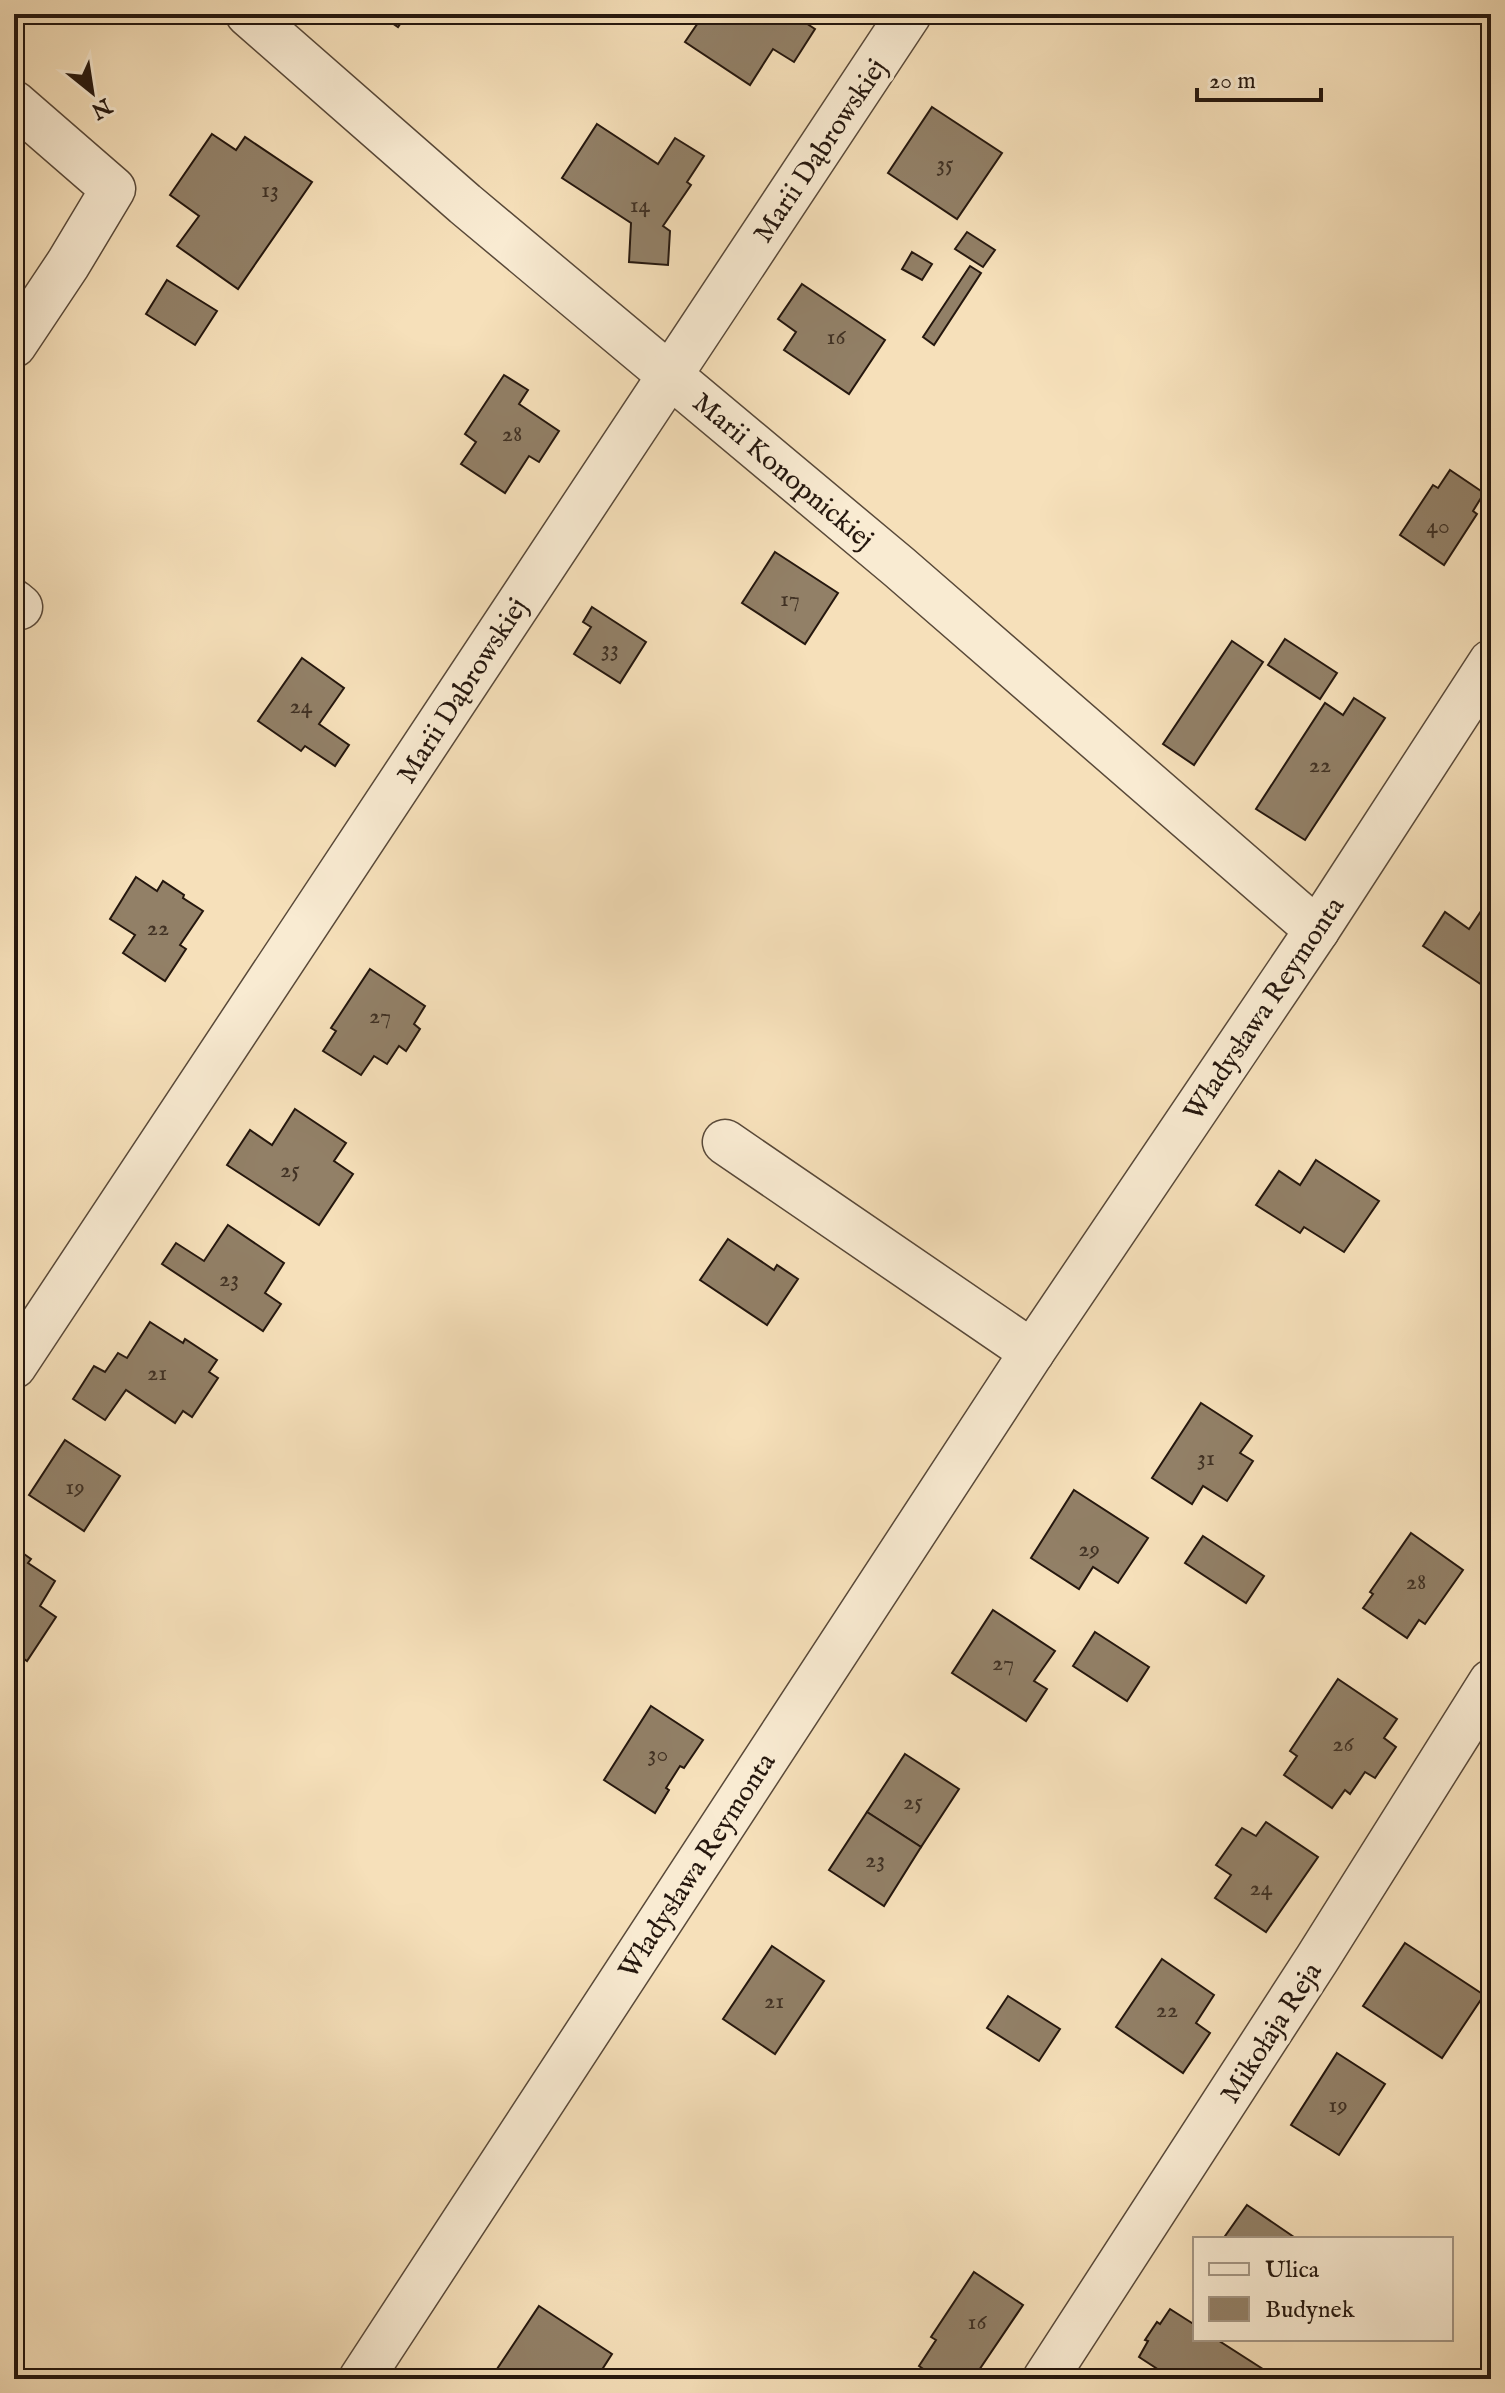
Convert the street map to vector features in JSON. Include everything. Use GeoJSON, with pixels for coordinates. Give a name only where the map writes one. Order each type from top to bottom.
{"type":"FeatureCollection","features":[{"type":"Feature","properties":{"kind":"street","name":"Marii Konopnickiej"},"geometry":{"type":"LineString","coordinates":[[248,14],[465,204],[899,567],[1317,930]]}},
{"type":"Feature","properties":{"kind":"street","name":"Marii Dąbrowskiej"},"geometry":{"type":"LineString","coordinates":[[14,1366],[909,14]]}},
{"type":"Feature","properties":{"kind":"street"},"geometry":{"type":"LineString","coordinates":[[14,103],[113,189],[14,345]]}},
{"type":"Feature","properties":{"kind":"street","name":"Władysława Reymonta"},"geometry":{"type":"LineString","coordinates":[[361,2379],[1032,1352],[1317,930],[1491,662]]}},
{"type":"Feature","properties":{"kind":"street"},"geometry":{"type":"LineString","coordinates":[[725,1142],[1032,1352]]}},
{"type":"Feature","properties":{"kind":"street","name":"Mikołaja Reja"},"geometry":{"type":"LineString","coordinates":[[1045,2379],[1317,1959],[1491,1682]]}},
{"type":"Feature","properties":{"kind":"building"},"geometry":{"type":"Polygon","coordinates":[[[379,14],[407,14],[398,27],[379,14]]]}},
{"type":"Feature","properties":{"kind":"building"},"geometry":{"type":"Polygon","coordinates":[[[704,14],[729,17],[730,14],[792,14],[815,29],[794,62],[773,49],[750,85],[685,42],[704,14]]]}},
{"type":"Feature","properties":{"kind":"building"},"geometry":{"type":"Polygon","coordinates":[[[932,107],[1002,153],[957,219],[888,173],[932,107]]]}},
{"type":"Feature","properties":{"kind":"building"},"geometry":{"type":"Polygon","coordinates":[[[597,124],[658,164],[675,138],[704,156],[687,182],[691,185],[663,226],[670,231],[668,265],[629,262],[631,223],[562,178],[597,124]]]}},
{"type":"Feature","properties":{"kind":"building"},"geometry":{"type":"Polygon","coordinates":[[[212,134],[236,150],[245,137],[312,182],[238,289],[177,246],[199,216],[170,195],[212,134]]]}},
{"type":"Feature","properties":{"kind":"building"},"geometry":{"type":"Polygon","coordinates":[[[967,232],[995,250],[983,267],[955,249],[967,232]]]}},
{"type":"Feature","properties":{"kind":"building"},"geometry":{"type":"Polygon","coordinates":[[[912,252],[932,264],[922,280],[902,269],[912,252]]]}},
{"type":"Feature","properties":{"kind":"building"},"geometry":{"type":"Polygon","coordinates":[[[970,266],[981,273],[934,345],[923,337],[970,266]]]}},
{"type":"Feature","properties":{"kind":"building"},"geometry":{"type":"Polygon","coordinates":[[[167,280],[217,311],[195,345],[146,314],[167,280]]]}},
{"type":"Feature","properties":{"kind":"building"},"geometry":{"type":"Polygon","coordinates":[[[802,284],[885,340],[849,394],[784,350],[796,332],[778,319],[802,284]]]}},
{"type":"Feature","properties":{"kind":"building"},"geometry":{"type":"Polygon","coordinates":[[[504,375],[528,390],[519,404],[559,431],[539,462],[529,456],[505,493],[461,464],[476,442],[465,434],[504,375]]]}},
{"type":"Feature","properties":{"kind":"building"},"geometry":{"type":"Polygon","coordinates":[[[1450,470],[1484,493],[1473,511],[1477,514],[1444,565],[1400,535],[1433,485],[1438,488],[1450,470]]]}},
{"type":"Feature","properties":{"kind":"building"},"geometry":{"type":"Polygon","coordinates":[[[775,552],[838,593],[805,644],[742,603],[775,552]]]}},
{"type":"Feature","properties":{"kind":"building"},"geometry":{"type":"Polygon","coordinates":[[[592,607],[646,642],[620,683],[574,654],[591,627],[583,622],[592,607]]]}},
{"type":"Feature","properties":{"kind":"building"},"geometry":{"type":"Polygon","coordinates":[[[1285,639],[1337,673],[1320,699],[1268,665],[1285,639]]]}},
{"type":"Feature","properties":{"kind":"building"},"geometry":{"type":"Polygon","coordinates":[[[1232,641],[1263,662],[1194,765],[1163,744],[1232,641]]]}},
{"type":"Feature","properties":{"kind":"building"},"geometry":{"type":"Polygon","coordinates":[[[302,658],[344,688],[319,724],[349,745],[335,766],[305,746],[301,751],[258,721],[302,658]]]}},
{"type":"Feature","properties":{"kind":"building"},"geometry":{"type":"Polygon","coordinates":[[[1354,698],[1385,718],[1305,840],[1256,809],[1325,703],[1343,715],[1354,698]]]}},
{"type":"Feature","properties":{"kind":"building"},"geometry":{"type":"Polygon","coordinates":[[[136,877],[157,891],[163,881],[203,911],[180,945],[186,949],[165,981],[123,953],[135,935],[110,919],[136,877]]]}},
{"type":"Feature","properties":{"kind":"building"},"geometry":{"type":"Polygon","coordinates":[[[1491,896],[1491,1002],[1483,997],[1488,989],[1423,946],[1445,912],[1469,929],[1491,896]]]}},
{"type":"Feature","properties":{"kind":"building"},"geometry":{"type":"Polygon","coordinates":[[[370,969],[425,1006],[414,1024],[420,1029],[406,1051],[399,1046],[387,1064],[374,1056],[361,1075],[323,1051],[336,1031],[331,1028],[370,969]]]}},
{"type":"Feature","properties":{"kind":"building"},"geometry":{"type":"Polygon","coordinates":[[[295,1109],[346,1143],[334,1161],[353,1174],[319,1225],[227,1165],[250,1130],[272,1145],[295,1109]]]}},
{"type":"Feature","properties":{"kind":"building"},"geometry":{"type":"Polygon","coordinates":[[[1316,1160],[1379,1201],[1344,1252],[1304,1227],[1300,1233],[1256,1205],[1279,1171],[1300,1185],[1316,1160]]]}},
{"type":"Feature","properties":{"kind":"building"},"geometry":{"type":"Polygon","coordinates":[[[228,1225],[284,1263],[265,1293],[281,1304],[263,1331],[162,1264],[176,1243],[204,1261],[228,1225]]]}},
{"type":"Feature","properties":{"kind":"building"},"geometry":{"type":"Polygon","coordinates":[[[728,1239],[774,1270],[777,1265],[798,1279],[767,1325],[700,1280],[728,1239]]]}},
{"type":"Feature","properties":{"kind":"building"},"geometry":{"type":"Polygon","coordinates":[[[150,1322],[183,1343],[185,1339],[217,1360],[209,1372],[218,1378],[192,1417],[183,1411],[175,1423],[126,1390],[105,1420],[73,1399],[94,1366],[105,1372],[118,1353],[127,1358],[150,1322]]]}},
{"type":"Feature","properties":{"kind":"building"},"geometry":{"type":"Polygon","coordinates":[[[1201,1403],[1252,1436],[1240,1453],[1253,1461],[1227,1501],[1203,1486],[1192,1504],[1152,1478],[1201,1403]]]}},
{"type":"Feature","properties":{"kind":"building"},"geometry":{"type":"Polygon","coordinates":[[[65,1440],[120,1476],[84,1531],[29,1495],[65,1440]]]}},
{"type":"Feature","properties":{"kind":"building"},"geometry":{"type":"Polygon","coordinates":[[[1074,1490],[1148,1538],[1118,1583],[1093,1567],[1079,1589],[1031,1558],[1074,1490]]]}},
{"type":"Feature","properties":{"kind":"building"},"geometry":{"type":"Polygon","coordinates":[[[1411,1533],[1463,1570],[1425,1624],[1419,1620],[1407,1638],[1363,1608],[1373,1594],[1370,1592],[1411,1533]]]}},
{"type":"Feature","properties":{"kind":"building"},"geometry":{"type":"Polygon","coordinates":[[[1203,1536],[1264,1576],[1246,1603],[1185,1563],[1203,1536]]]}},
{"type":"Feature","properties":{"kind":"building"},"geometry":{"type":"Polygon","coordinates":[[[14,1547],[31,1559],[28,1563],[55,1581],[40,1606],[56,1617],[27,1661],[14,1652],[14,1547]]]}},
{"type":"Feature","properties":{"kind":"building"},"geometry":{"type":"Polygon","coordinates":[[[993,1610],[1055,1651],[1034,1681],[1047,1689],[1026,1721],[952,1673],[993,1610]]]}},
{"type":"Feature","properties":{"kind":"building"},"geometry":{"type":"Polygon","coordinates":[[[1095,1632],[1149,1667],[1127,1701],[1073,1666],[1095,1632]]]}},
{"type":"Feature","properties":{"kind":"building"},"geometry":{"type":"Polygon","coordinates":[[[1338,1679],[1397,1719],[1384,1738],[1396,1747],[1375,1778],[1365,1772],[1350,1794],[1345,1790],[1332,1808],[1284,1775],[1297,1756],[1290,1751],[1338,1679]]]}},
{"type":"Feature","properties":{"kind":"building"},"geometry":{"type":"Polygon","coordinates":[[[651,1706],[703,1740],[684,1768],[680,1766],[655,1813],[604,1780],[651,1706]]]}},
{"type":"Feature","properties":{"kind":"building"},"geometry":{"type":"Polygon","coordinates":[[[905,1754],[959,1789],[921,1847],[867,1812],[905,1754]]]}},
{"type":"Feature","properties":{"kind":"building"},"geometry":{"type":"Polygon","coordinates":[[[867,1812],[921,1847],[884,1906],[829,1870],[867,1812]]]}},
{"type":"Feature","properties":{"kind":"building"},"geometry":{"type":"Polygon","coordinates":[[[1266,1822],[1318,1857],[1266,1932],[1215,1898],[1231,1875],[1216,1865],[1242,1828],[1256,1836],[1266,1822]]]}},
{"type":"Feature","properties":{"kind":"building"},"geometry":{"type":"Polygon","coordinates":[[[1405,1943],[1484,1995],[1442,2058],[1363,2006],[1405,1943]]]}},
{"type":"Feature","properties":{"kind":"building"},"geometry":{"type":"Polygon","coordinates":[[[772,1946],[824,1981],[775,2054],[723,2019],[772,1946]]]}},
{"type":"Feature","properties":{"kind":"building"},"geometry":{"type":"Polygon","coordinates":[[[1162,1959],[1214,1995],[1196,2023],[1210,2033],[1183,2073],[1116,2027],[1162,1959]]]}},
{"type":"Feature","properties":{"kind":"building"},"geometry":{"type":"Polygon","coordinates":[[[1008,1996],[1060,2029],[1039,2061],[987,2028],[1008,1996]]]}},
{"type":"Feature","properties":{"kind":"building"},"geometry":{"type":"Polygon","coordinates":[[[1337,2053],[1385,2084],[1339,2155],[1291,2125],[1337,2053]]]}},
{"type":"Feature","properties":{"kind":"building"},"geometry":{"type":"Polygon","coordinates":[[[1247,2205],[1294,2237],[1224,2237],[1247,2205]]]}},
{"type":"Feature","properties":{"kind":"building"},"geometry":{"type":"Polygon","coordinates":[[[974,2272],[1023,2305],[973,2379],[938,2379],[919,2366],[936,2340],[931,2337],[974,2272]]]}},
{"type":"Feature","properties":{"kind":"building"},"geometry":{"type":"Polygon","coordinates":[[[539,2306],[612,2354],[596,2379],[506,2379],[495,2372],[539,2306]]]}},
{"type":"Feature","properties":{"kind":"building"},"geometry":{"type":"Polygon","coordinates":[[[1170,2309],[1193,2324],[1193,2341],[1219,2341],[1266,2371],[1261,2379],[1185,2379],[1176,2374],[1173,2379],[1139,2357],[1148,2341],[1145,2340],[1157,2322],[1160,2324],[1170,2309]]]}}]}
